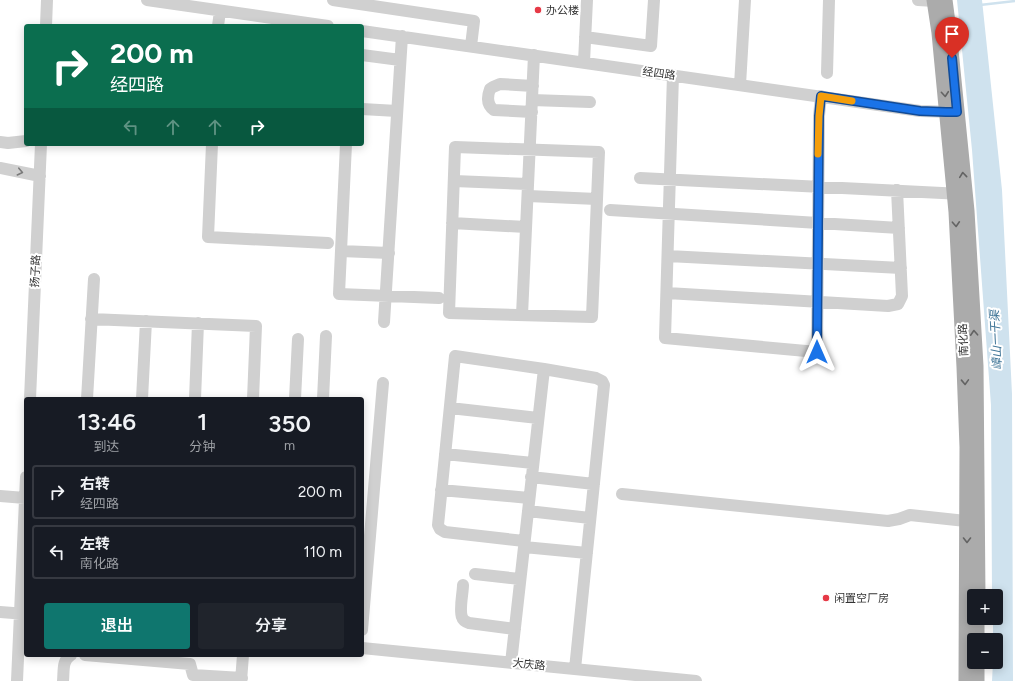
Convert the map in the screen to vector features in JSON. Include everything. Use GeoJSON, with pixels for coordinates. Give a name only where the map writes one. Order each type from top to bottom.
{"type":"FeatureCollection","features":[{"type":"Feature","properties":{"kind":"main road","name":"南化路"},"geometry":{"type":"LineString","coordinates":[[938,0],[952,112],[976,366],[966,681]]}},
{"type":"Feature","properties":{"kind":"main road","name":"南化路"},"geometry":{"type":"LineString","coordinates":[[972,521],[977,589]]}},
{"type":"Feature","properties":{"kind":"main road"},"geometry":{"type":"LineString","coordinates":[[977,669],[977,681]]}},
{"type":"Feature","properties":{"kind":"street"},"geometry":{"type":"LineString","coordinates":[[46,24],[48,0]]}},
{"type":"Feature","properties":{"kind":"street"},"geometry":{"type":"LineString","coordinates":[[147,0],[314,24]]}},
{"type":"Feature","properties":{"kind":"street"},"geometry":{"type":"LineString","coordinates":[[333,0],[474,21],[471,46]]}},
{"type":"Feature","properties":{"kind":"street"},"geometry":{"type":"LineString","coordinates":[[584,62],[587,0]]}},
{"type":"Feature","properties":{"kind":"street"},"geometry":{"type":"LineString","coordinates":[[585,38],[651,46],[654,0]]}},
{"type":"Feature","properties":{"kind":"street"},"geometry":{"type":"LineString","coordinates":[[740,85],[745,0]]}},
{"type":"Feature","properties":{"kind":"street"},"geometry":{"type":"LineString","coordinates":[[827,73],[830,0]]}},
{"type":"Feature","properties":{"kind":"street"},"geometry":{"type":"LineString","coordinates":[[918,0],[938,0]]}},
{"type":"Feature","properties":{"kind":"street"},"geometry":{"type":"LineString","coordinates":[[218,24],[220,11]]}},
{"type":"Feature","properties":{"kind":"street","name":"经四路"},"geometry":{"type":"LineString","coordinates":[[364,31],[920,111],[952,112]]}},
{"type":"Feature","properties":{"kind":"street"},"geometry":{"type":"LineString","coordinates":[[384,322],[402,36]]}},
{"type":"Feature","properties":{"kind":"street"},"geometry":{"type":"LineString","coordinates":[[364,54],[400,60]]}},
{"type":"Feature","properties":{"kind":"street"},"geometry":{"type":"LineString","coordinates":[[522,315],[534,55]]}},
{"type":"Feature","properties":{"kind":"street"},"geometry":{"type":"LineString","coordinates":[[673,75],[665,338],[817,352],[819,116],[821,96]]}},
{"type":"Feature","properties":{"kind":"street"},"geometry":{"type":"LineString","coordinates":[[532,112],[494,110],[488,99],[490,89],[496,85],[533,86]]}},
{"type":"Feature","properties":{"kind":"street"},"geometry":{"type":"LineString","coordinates":[[532,100],[590,102]]}},
{"type":"Feature","properties":{"kind":"street"},"geometry":{"type":"LineString","coordinates":[[364,109],[397,111]]}},
{"type":"Feature","properties":{"kind":"street"},"geometry":{"type":"LineString","coordinates":[[0,142],[8,143],[24,141]]}},
{"type":"Feature","properties":{"kind":"street","name":"扬子路"},"geometry":{"type":"LineString","coordinates":[[30,397],[41,146]]}},
{"type":"Feature","properties":{"kind":"street"},"geometry":{"type":"LineString","coordinates":[[212,146],[208,237],[328,243]]}},
{"type":"Feature","properties":{"kind":"street"},"geometry":{"type":"LineString","coordinates":[[346,146],[339,294],[439,298]]}},
{"type":"Feature","properties":{"kind":"street"},"geometry":{"type":"LineString","coordinates":[[455,147],[530,150],[599,152],[592,317],[449,313],[455,147]]}},
{"type":"Feature","properties":{"kind":"street"},"geometry":{"type":"LineString","coordinates":[[0,168],[40,176]]}},
{"type":"Feature","properties":{"kind":"street"},"geometry":{"type":"LineString","coordinates":[[640,178],[960,194]]}},
{"type":"Feature","properties":{"kind":"street"},"geometry":{"type":"LineString","coordinates":[[454,181],[597,199]]}},
{"type":"Feature","properties":{"kind":"street"},"geometry":{"type":"LineString","coordinates":[[667,293],[888,306],[898,304],[902,296],[897,190]]}},
{"type":"Feature","properties":{"kind":"street"},"geometry":{"type":"LineString","coordinates":[[610,210],[899,228]]}},
{"type":"Feature","properties":{"kind":"street"},"geometry":{"type":"LineString","coordinates":[[452,224],[526,226]]}},
{"type":"Feature","properties":{"kind":"street"},"geometry":{"type":"LineString","coordinates":[[341,251],[389,253]]}},
{"type":"Feature","properties":{"kind":"street"},"geometry":{"type":"LineString","coordinates":[[668,256],[901,268]]}},
{"type":"Feature","properties":{"kind":"street"},"geometry":{"type":"LineString","coordinates":[[87,397],[94,279]]}},
{"type":"Feature","properties":{"kind":"street"},"geometry":{"type":"LineString","coordinates":[[91,319],[256,326],[253,397]]}},
{"type":"Feature","properties":{"kind":"street"},"geometry":{"type":"LineString","coordinates":[[142,397],[146,321]]}},
{"type":"Feature","properties":{"kind":"street"},"geometry":{"type":"LineString","coordinates":[[195,397],[198,323]]}},
{"type":"Feature","properties":{"kind":"street"},"geometry":{"type":"LineString","coordinates":[[323,397],[326,336]]}},
{"type":"Feature","properties":{"kind":"street"},"geometry":{"type":"LineString","coordinates":[[295,397],[298,339]]}},
{"type":"Feature","properties":{"kind":"street"},"geometry":{"type":"LineString","coordinates":[[583,673],[587,553],[604,386],[602,381],[596,378],[544,369],[455,356],[438,525],[440,529],[445,532],[587,553]]}},
{"type":"Feature","properties":{"kind":"street"},"geometry":{"type":"LineString","coordinates":[[511,662],[544,369]]}},
{"type":"Feature","properties":{"kind":"street"},"geometry":{"type":"LineString","coordinates":[[364,606],[383,383]]}},
{"type":"Feature","properties":{"kind":"street"},"geometry":{"type":"LineString","coordinates":[[450,408],[538,418]]}},
{"type":"Feature","properties":{"kind":"street"},"geometry":{"type":"LineString","coordinates":[[445,454],[533,463]]}},
{"type":"Feature","properties":{"kind":"street"},"geometry":{"type":"LineString","coordinates":[[531,477],[594,484]]}},
{"type":"Feature","properties":{"kind":"street"},"geometry":{"type":"LineString","coordinates":[[442,490],[529,498]]}},
{"type":"Feature","properties":{"kind":"street"},"geometry":{"type":"LineString","coordinates":[[0,496],[24,491]]}},
{"type":"Feature","properties":{"kind":"street"},"geometry":{"type":"LineString","coordinates":[[622,494],[888,521],[899,520],[910,515],[972,521]]}},
{"type":"Feature","properties":{"kind":"street"},"geometry":{"type":"LineString","coordinates":[[528,511],[590,518]]}},
{"type":"Feature","properties":{"kind":"street"},"geometry":{"type":"LineString","coordinates":[[17,681],[23,614],[24,573]]}},
{"type":"Feature","properties":{"kind":"street"},"geometry":{"type":"LineString","coordinates":[[475,574],[520,579]]}},
{"type":"Feature","properties":{"kind":"street"},"geometry":{"type":"LineString","coordinates":[[463,585],[461,611],[464,621],[469,623],[515,629]]}},
{"type":"Feature","properties":{"kind":"street"},"geometry":{"type":"LineString","coordinates":[[0,612],[23,614]]}},
{"type":"Feature","properties":{"kind":"street","name":"大庆路"},"geometry":{"type":"LineString","coordinates":[[364,648],[511,662],[583,673],[696,681]]}},
{"type":"Feature","properties":{"kind":"street"},"geometry":{"type":"LineString","coordinates":[[63,681],[64,663],[68,657]]}},
{"type":"Feature","properties":{"kind":"street"},"geometry":{"type":"LineString","coordinates":[[108,657],[190,664],[193,675],[241,679],[243,657]]}},
{"type":"Feature","properties":{"kind":"water","name":"嶂山一干渠"},"geometry":{"type":"Polygon","coordinates":[[[957,0],[982,0],[1002,190],[1012,394],[1013,681],[992,681],[993,669],[1003,669],[1003,633],[993,633],[993,625],[1003,625],[1003,589],[992,589],[991,405],[972,150],[957,0]]]}},
{"type":"Feature","properties":{"kind":"waterway"},"geometry":{"type":"LineString","coordinates":[[980,5],[1015,1]]}},
{"type":"Feature","properties":{"kind":"slow traffic"},"geometry":{"type":"LineString","coordinates":[[818,154],[821,96],[852,101]]}},
{"type":"Feature","properties":{"kind":"place","name":"办公楼"},"geometry":{"type":"Point","coordinates":[538,10]}},
{"type":"Feature","properties":{"kind":"place","name":"闲置空厂房"},"geometry":{"type":"Point","coordinates":[826,598]}},
{"type":"Feature","properties":{"kind":"route"},"geometry":{"type":"LineString","coordinates":[[817,352],[819,116],[821,96],[920,111],[957,112],[952,58]]}}]}
